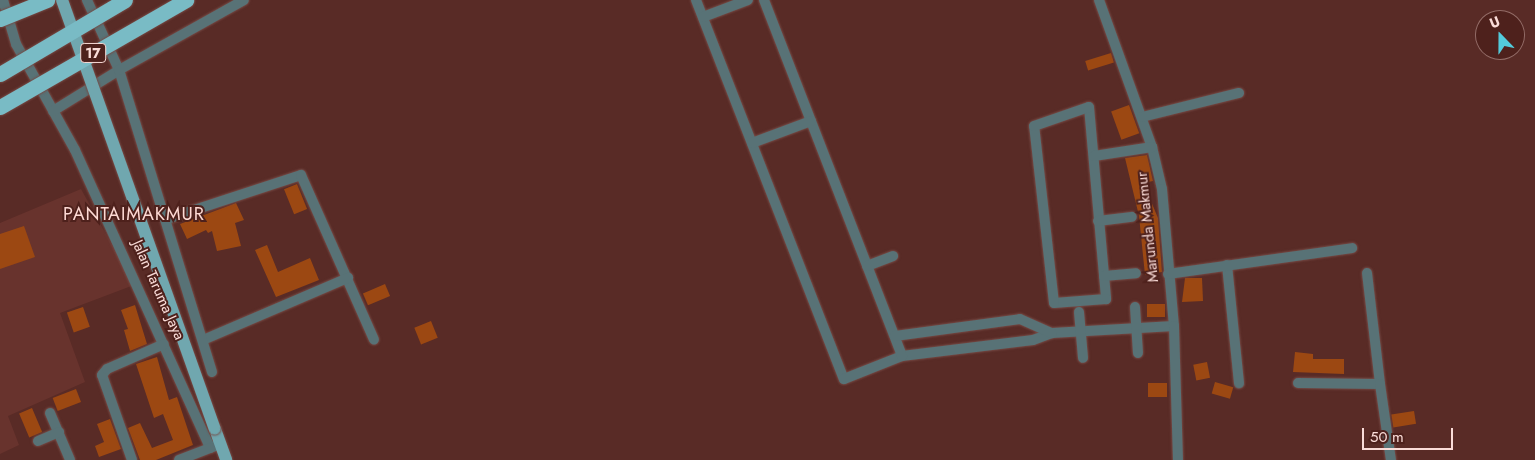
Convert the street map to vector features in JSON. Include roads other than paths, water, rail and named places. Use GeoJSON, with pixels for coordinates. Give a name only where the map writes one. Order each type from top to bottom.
{"type":"FeatureCollection","features":[{"type":"Feature","properties":{"kind":"highway"},"geometry":{"type":"LineString","coordinates":[[0,18],[47,0]]}},
{"type":"Feature","properties":{"kind":"highway","name":"17"},"geometry":{"type":"LineString","coordinates":[[0,74],[125,0]]}},
{"type":"Feature","properties":{"kind":"highway","name":"17"},"geometry":{"type":"LineString","coordinates":[[0,106],[186,0]]}},
{"type":"Feature","properties":{"kind":"main road","name":"Jalan Taruma Jaya"},"geometry":{"type":"LineString","coordinates":[[62,0],[215,429],[215,446],[226,460]]}},
{"type":"Feature","properties":{"kind":"street","name":"Jalan Taruma Jaya"},"geometry":{"type":"LineString","coordinates":[[3,0],[16,44],[53,111],[164,344],[215,446]]}},
{"type":"Feature","properties":{"kind":"street","name":"Jalan Taruma Jaya"},"geometry":{"type":"LineString","coordinates":[[87,0],[119,70],[167,219],[212,372]]}},
{"type":"Feature","properties":{"kind":"street"},"geometry":{"type":"LineString","coordinates":[[53,111],[119,70],[244,0]]}},
{"type":"Feature","properties":{"kind":"street"},"geometry":{"type":"LineString","coordinates":[[696,0],[844,378],[902,356],[1033,340],[1052,333],[1174,326]]}},
{"type":"Feature","properties":{"kind":"street"},"geometry":{"type":"LineString","coordinates":[[703,17],[748,0]]}},
{"type":"Feature","properties":{"kind":"street"},"geometry":{"type":"LineString","coordinates":[[764,0],[902,356]]}},
{"type":"Feature","properties":{"kind":"street","name":"Marunda Makmur"},"geometry":{"type":"LineString","coordinates":[[1099,0],[1142,117],[1152,147],[1162,189],[1174,326],[1178,460]]}},
{"type":"Feature","properties":{"kind":"street"},"geometry":{"type":"LineString","coordinates":[[1142,117],[1239,93]]}},
{"type":"Feature","properties":{"kind":"street"},"geometry":{"type":"LineString","coordinates":[[1089,107],[1094,156],[1106,299],[1054,303],[1034,126],[1089,107]]}},
{"type":"Feature","properties":{"kind":"street"},"geometry":{"type":"LineString","coordinates":[[752,143],[811,121]]}},
{"type":"Feature","properties":{"kind":"street"},"geometry":{"type":"LineString","coordinates":[[1094,156],[1152,147]]}},
{"type":"Feature","properties":{"kind":"street"},"geometry":{"type":"LineString","coordinates":[[167,219],[301,175],[374,340]]}},
{"type":"Feature","properties":{"kind":"street"},"geometry":{"type":"LineString","coordinates":[[1098,221],[1132,217]]}},
{"type":"Feature","properties":{"kind":"street"},"geometry":{"type":"LineString","coordinates":[[1168,274],[1352,248]]}},
{"type":"Feature","properties":{"kind":"street"},"geometry":{"type":"LineString","coordinates":[[867,266],[894,256]]}},
{"type":"Feature","properties":{"kind":"street"},"geometry":{"type":"LineString","coordinates":[[1227,265],[1239,383]]}},
{"type":"Feature","properties":{"kind":"street"},"geometry":{"type":"LineString","coordinates":[[1104,276],[1136,273]]}},
{"type":"Feature","properties":{"kind":"street"},"geometry":{"type":"LineString","coordinates":[[1367,273],[1391,460]]}},
{"type":"Feature","properties":{"kind":"street"},"geometry":{"type":"LineString","coordinates":[[203,340],[348,278]]}},
{"type":"Feature","properties":{"kind":"street"},"geometry":{"type":"LineString","coordinates":[[1135,307],[1138,353]]}},
{"type":"Feature","properties":{"kind":"street"},"geometry":{"type":"LineString","coordinates":[[1079,312],[1083,358]]}},
{"type":"Feature","properties":{"kind":"street"},"geometry":{"type":"LineString","coordinates":[[894,336],[1020,318],[1052,333]]}},
{"type":"Feature","properties":{"kind":"street"},"geometry":{"type":"LineString","coordinates":[[132,460],[102,375],[106,369],[164,344]]}},
{"type":"Feature","properties":{"kind":"street"},"geometry":{"type":"LineString","coordinates":[[1298,383],[1380,384]]}},
{"type":"Feature","properties":{"kind":"street"},"geometry":{"type":"LineString","coordinates":[[50,413],[70,460]]}},
{"type":"Feature","properties":{"kind":"street"},"geometry":{"type":"LineString","coordinates":[[38,441],[59,432]]}},
{"type":"Feature","properties":{"kind":"street"},"geometry":{"type":"LineString","coordinates":[[179,460],[215,446]]}},
{"type":"Feature","properties":{"kind":"district","name":"PANTAIMAKMUR"},"geometry":{"type":"Point","coordinates":[134,214]}}]}
